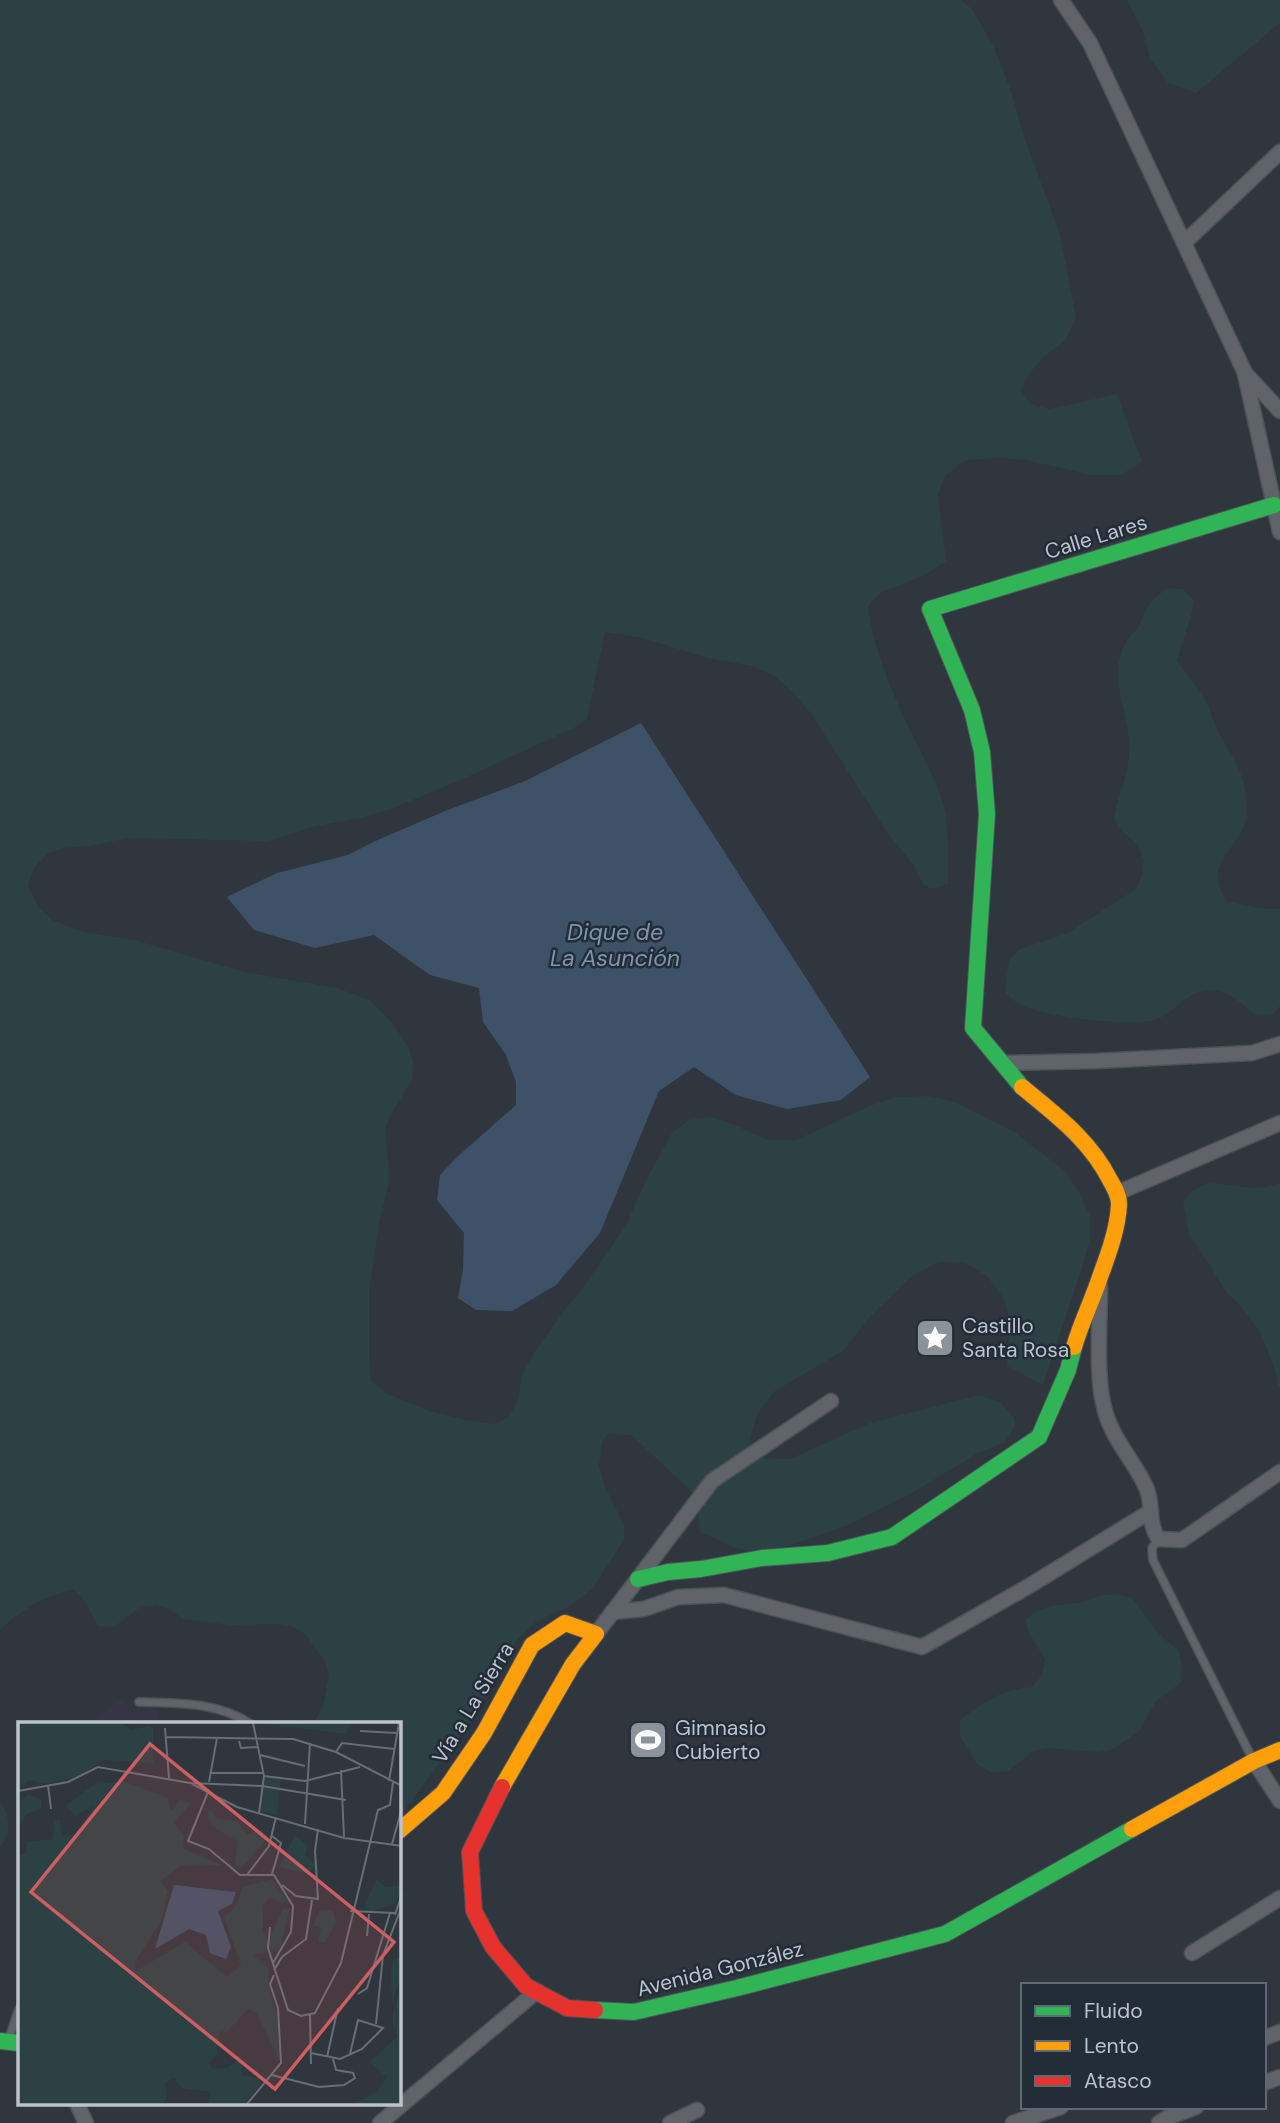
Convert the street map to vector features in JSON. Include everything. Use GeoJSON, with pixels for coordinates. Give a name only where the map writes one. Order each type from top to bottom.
{"type":"FeatureCollection","features":[{"type":"Feature","properties":{"kind":"street"},"geometry":{"type":"LineString","coordinates":[[1061,0],[1090,43],[1245,373],[1280,532]]}},
{"type":"Feature","properties":{"kind":"street"},"geometry":{"type":"LineString","coordinates":[[1184,243],[1280,152]]}},
{"type":"Feature","properties":{"kind":"street"},"geometry":{"type":"LineString","coordinates":[[1245,373],[1280,411]]}},
{"type":"Feature","properties":{"kind":"street","name":"Calle Lares"},"geometry":{"type":"LineString","coordinates":[[1002,1063],[974,1028],[987,814],[982,752],[972,710],[930,609],[1274,505]]}},
{"type":"Feature","properties":{"kind":"street"},"geometry":{"type":"LineString","coordinates":[[1002,1063],[1252,1053],[1280,1044]]}},
{"type":"Feature","properties":{"kind":"street"},"geometry":{"type":"LineString","coordinates":[[638,1578],[762,1558],[828,1553],[892,1536],[1039,1437],[1068,1370],[1080,1325],[1100,1278],[1114,1234],[1119,1203],[1117,1193],[1099,1158],[1067,1125],[1018,1083],[1002,1063]]}},
{"type":"Feature","properties":{"kind":"street"},"geometry":{"type":"LineString","coordinates":[[1117,1193],[1280,1123]]}},
{"type":"Feature","properties":{"kind":"street"},"geometry":{"type":"LineString","coordinates":[[1100,1278],[1100,1376],[1104,1411],[1117,1440],[1147,1489],[1154,1533],[1159,1539],[1182,1540],[1280,1472]]}},
{"type":"Feature","properties":{"kind":"street"},"geometry":{"type":"LineString","coordinates":[[596,1634],[712,1481],[831,1401]]}},
{"type":"Feature","properties":{"kind":"street"},"geometry":{"type":"LineString","coordinates":[[612,1612],[644,1609],[678,1598],[724,1595],[922,1647],[1029,1586],[1151,1511]]}},
{"type":"Feature","properties":{"kind":"street","name":"Vía a La Sierra"},"geometry":{"type":"LineString","coordinates":[[401,1829],[443,1793],[484,1733],[532,1645],[565,1623],[596,1634]]}},
{"type":"Feature","properties":{"kind":"street","name":"Avenida González"},"geometry":{"type":"LineString","coordinates":[[596,1634],[573,1664],[493,1802],[470,1852],[474,1910],[493,1947],[526,1986],[567,2008],[634,2012],[944,1934],[1254,1761],[1280,1750]]}},
{"type":"Feature","properties":{"kind":"street"},"geometry":{"type":"LineString","coordinates":[[1254,1761],[1280,1801]]}},
{"type":"Feature","properties":{"kind":"street"},"geometry":{"type":"LineString","coordinates":[[1192,1953],[1280,1898]]}},
{"type":"Feature","properties":{"kind":"street"},"geometry":{"type":"LineString","coordinates":[[401,2105],[536,1992]]}},
{"type":"Feature","properties":{"kind":"street"},"geometry":{"type":"LineString","coordinates":[[78,2106],[86,2123]]}},
{"type":"Feature","properties":{"kind":"street"},"geometry":{"type":"LineString","coordinates":[[380,2123],[400,2106]]}},
{"type":"Feature","properties":{"kind":"street"},"geometry":{"type":"LineString","coordinates":[[1013,2123],[1054,2109]]}},
{"type":"Feature","properties":{"kind":"street"},"geometry":{"type":"LineString","coordinates":[[1159,2123],[1191,2109]]}},
{"type":"Feature","properties":{"kind":"street"},"geometry":{"type":"LineString","coordinates":[[670,2123],[697,2110]]}},
{"type":"Feature","properties":{"kind":"lane"},"geometry":{"type":"LineString","coordinates":[[1159,1539],[1153,1548],[1153,1560],[1254,1761]]}},
{"type":"Feature","properties":{"kind":"lane"},"geometry":{"type":"LineString","coordinates":[[139,1702],[168,1702],[220,1708],[248,1722]]}},
{"type":"Feature","properties":{"kind":"lane"},"geometry":{"type":"LineString","coordinates":[[9,2042],[18,2012]]}},
{"type":"Feature","properties":{"kind":"shaded area"},"geometry":{"type":"Polygon","coordinates":[[[122,1698],[132,1713],[150,1701],[161,1715],[156,1722],[92,1722],[122,1698]]]}},
{"type":"Feature","properties":{"kind":"green space"},"geometry":{"type":"Polygon","coordinates":[[[0,0],[961,0],[972,9],[994,47],[1012,94],[1024,137],[1060,234],[1076,318],[1065,341],[1042,358],[1027,377],[1021,390],[1030,404],[1050,409],[1117,394],[1142,462],[1121,475],[1092,475],[1026,460],[966,460],[945,476],[938,494],[946,561],[925,575],[880,593],[868,606],[875,642],[887,677],[943,803],[948,833],[948,884],[931,889],[923,884],[915,867],[886,831],[812,715],[793,692],[774,676],[752,666],[708,658],[642,638],[605,632],[587,719],[574,728],[456,782],[391,809],[361,818],[316,826],[268,841],[126,838],[91,846],[61,848],[47,854],[34,868],[28,886],[38,906],[52,920],[83,932],[135,940],[244,972],[337,988],[370,1000],[393,1024],[409,1048],[414,1065],[412,1080],[391,1114],[385,1130],[390,1179],[380,1219],[369,1292],[371,1380],[386,1393],[429,1411],[466,1420],[495,1424],[510,1416],[519,1398],[521,1377],[534,1353],[626,1225],[647,1178],[672,1133],[689,1120],[707,1117],[725,1121],[768,1140],[796,1140],[872,1105],[896,1097],[928,1096],[955,1102],[1014,1132],[1064,1170],[1079,1192],[1090,1216],[1090,1238],[1081,1271],[1043,1385],[1007,1366],[1010,1322],[1004,1299],[987,1276],[965,1263],[939,1262],[912,1276],[869,1318],[843,1351],[775,1391],[758,1413],[750,1438],[752,1452],[765,1458],[790,1459],[870,1423],[979,1395],[1000,1402],[1014,1418],[1015,1427],[1004,1443],[978,1453],[907,1496],[848,1525],[789,1546],[760,1552],[736,1548],[700,1532],[700,1503],[688,1488],[631,1435],[608,1434],[602,1442],[599,1466],[605,1487],[624,1524],[624,1540],[593,1588],[570,1606],[536,1622],[516,1641],[461,1734],[401,1815],[401,1722],[314,1722],[323,1706],[329,1675],[325,1662],[306,1635],[294,1627],[279,1624],[230,1625],[183,1619],[156,1605],[139,1608],[114,1627],[98,1626],[85,1602],[73,1589],[34,1604],[0,1630],[0,0]]]}},
{"type":"Feature","properties":{"kind":"green space"},"geometry":{"type":"Polygon","coordinates":[[[1127,0],[1280,0],[1280,23],[1196,93],[1168,83],[1150,58],[1142,29],[1127,0]]]}},
{"type":"Feature","properties":{"kind":"green space"},"geometry":{"type":"Polygon","coordinates":[[[1167,588],[1183,589],[1194,601],[1177,660],[1205,700],[1239,769],[1244,786],[1247,809],[1245,822],[1221,863],[1218,874],[1220,886],[1227,901],[1258,908],[1280,909],[1280,1006],[1273,1014],[1256,1015],[1229,995],[1210,990],[1194,994],[1161,1017],[1142,1022],[1085,1019],[1028,1008],[1017,1003],[1005,992],[1009,960],[1020,949],[1068,933],[1136,889],[1142,875],[1144,860],[1136,843],[1123,832],[1114,818],[1129,755],[1118,667],[1121,653],[1139,626],[1147,607],[1167,588]]]}},
{"type":"Feature","properties":{"kind":"green space"},"geometry":{"type":"Polygon","coordinates":[[[1208,1183],[1252,1188],[1280,1183],[1280,1387],[1260,1332],[1239,1304],[1226,1292],[1189,1235],[1183,1202],[1193,1190],[1208,1183]]]}},
{"type":"Feature","properties":{"kind":"green space"},"geometry":{"type":"Polygon","coordinates":[[[1115,1594],[1132,1598],[1158,1632],[1179,1650],[1181,1683],[1156,1701],[1140,1730],[1114,1749],[1098,1752],[1049,1748],[1034,1751],[1008,1771],[992,1773],[977,1764],[960,1736],[960,1720],[993,1698],[1032,1687],[1042,1675],[1045,1659],[1029,1633],[1025,1620],[1037,1611],[1051,1606],[1084,1602],[1115,1594]]]}},
{"type":"Feature","properties":{"kind":"green space"},"geometry":{"type":"Polygon","coordinates":[[[0,1801],[6,1812],[8,1830],[0,1847],[0,1801]]]}},
{"type":"Feature","properties":{"kind":"water","name":"Dique de La Asunción"},"geometry":{"type":"Polygon","coordinates":[[[641,723],[870,1077],[841,1100],[787,1109],[736,1095],[694,1067],[659,1091],[600,1233],[556,1285],[512,1311],[476,1310],[458,1298],[463,1270],[464,1233],[437,1200],[440,1175],[516,1105],[516,1082],[506,1055],[483,1022],[479,988],[430,975],[374,935],[315,948],[254,930],[227,897],[277,873],[348,855],[445,811],[525,781],[641,723]]]}},
{"type":"Feature","properties":{"kind":"traffic: fast"},"geometry":{"type":"LineString","coordinates":[[1022,1087],[973,1028],[987,814],[982,752],[972,710],[930,609],[1274,505]]}},
{"type":"Feature","properties":{"kind":"traffic: fast"},"geometry":{"type":"LineString","coordinates":[[638,1579],[762,1558],[828,1553],[892,1537],[1039,1437],[1068,1370],[1074,1347]]}},
{"type":"Feature","properties":{"kind":"traffic: fast"},"geometry":{"type":"LineString","coordinates":[[595,2010],[634,2012],[945,1934],[1132,1829]]}},
{"type":"Feature","properties":{"kind":"traffic: fast"},"geometry":{"type":"LineString","coordinates":[[0,2041],[18,2043]]}},
{"type":"Feature","properties":{"kind":"traffic: slow"},"geometry":{"type":"LineString","coordinates":[[1022,1087],[1082,1140],[1102,1166],[1118,1197],[1117,1223],[1112,1242],[1074,1347]]}},
{"type":"Feature","properties":{"kind":"traffic: slow"},"geometry":{"type":"LineString","coordinates":[[401,1829],[443,1793],[484,1733],[532,1645],[565,1623],[596,1634],[573,1664],[502,1787]]}},
{"type":"Feature","properties":{"kind":"traffic: slow"},"geometry":{"type":"LineString","coordinates":[[1132,1829],[1254,1761],[1280,1750]]}},
{"type":"Feature","properties":{"kind":"traffic: jam"},"geometry":{"type":"LineString","coordinates":[[502,1787],[470,1852],[474,1911],[493,1947],[526,1986],[567,2008],[595,2010]]}},
{"type":"Feature","properties":{"kind":"place","name":"Castillo Santa Rosa"},"geometry":{"type":"Point","coordinates":[935,1338]}},
{"type":"Feature","properties":{"kind":"place","name":"Gimnasio Cubierto"},"geometry":{"type":"Point","coordinates":[648,1740]}}]}
